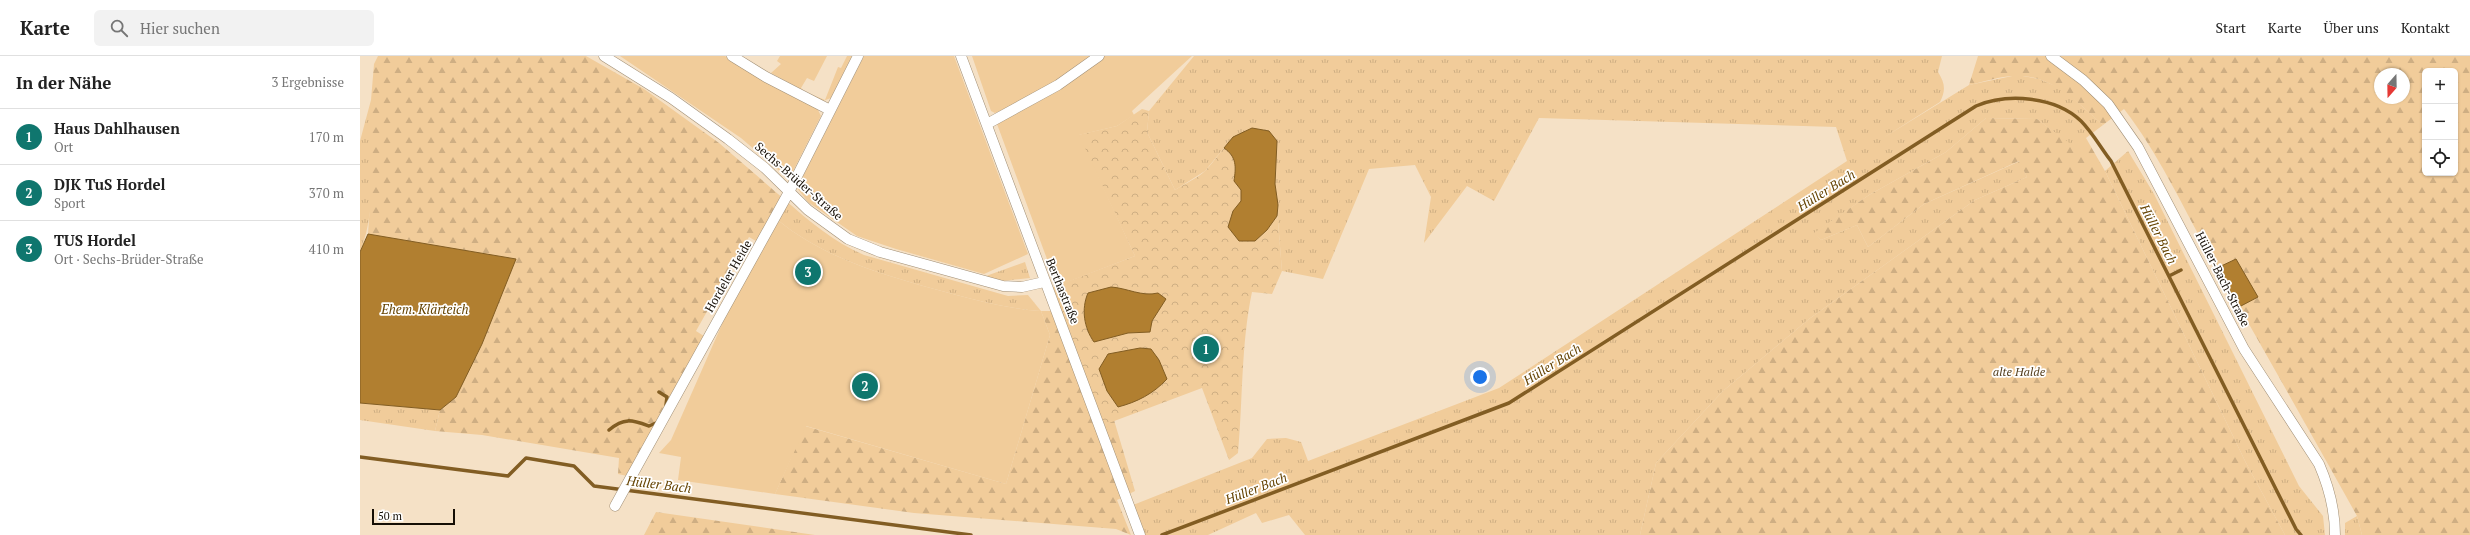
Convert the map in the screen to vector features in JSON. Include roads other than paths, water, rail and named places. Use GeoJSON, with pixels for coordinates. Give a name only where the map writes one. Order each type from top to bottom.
{"type":"FeatureCollection","features":[{"type":"Feature","properties":{"kind":"street","name":"Sechs-Brüder-Straße"},"geometry":{"type":"LineString","coordinates":[[604,56],[658,89],[722,134],[761,164],[828,225],[848,239],[875,250],[1003,286],[1022,287],[1044,282]]}},
{"type":"Feature","properties":{"kind":"street"},"geometry":{"type":"LineString","coordinates":[[732,56],[766,77],[830,110]]}},
{"type":"Feature","properties":{"kind":"street","name":"Hordeler Heide"},"geometry":{"type":"LineString","coordinates":[[615,506],[790,192],[858,56]]}},
{"type":"Feature","properties":{"kind":"street","name":"Berthastraße"},"geometry":{"type":"LineString","coordinates":[[961,56],[1044,282],[1075,359],[1140,535]]}},
{"type":"Feature","properties":{"kind":"street"},"geometry":{"type":"LineString","coordinates":[[987,124],[1058,85],[1099,56]]}},
{"type":"Feature","properties":{"kind":"street","name":"Hüller-Bach-Straße"},"geometry":{"type":"LineString","coordinates":[[2051,56],[2083,80],[2108,104],[2146,159],[2244,349],[2319,464],[2332,503],[2335,535]]}},
{"type":"Feature","properties":{"kind":"water"},"geometry":{"type":"Polygon","coordinates":[[[1252,128],[1269,131],[1277,141],[1275,184],[1278,205],[1277,216],[1267,230],[1255,241],[1239,241],[1228,227],[1233,211],[1241,201],[1241,190],[1234,181],[1235,163],[1231,155],[1224,148],[1233,137],[1252,128]]]}},
{"type":"Feature","properties":{"kind":"water","name":"Ehem. Klärteich"},"geometry":{"type":"Polygon","coordinates":[[[368,234],[516,259],[482,344],[456,397],[440,410],[360,403],[360,252],[368,234]]]}},
{"type":"Feature","properties":{"kind":"water"},"geometry":{"type":"Polygon","coordinates":[[[2236,259],[2258,297],[2239,307],[2217,268],[2236,259]]]}},
{"type":"Feature","properties":{"kind":"water"},"geometry":{"type":"Polygon","coordinates":[[[1111,287],[1146,294],[1158,293],[1166,299],[1152,321],[1150,332],[1128,333],[1094,342],[1086,325],[1084,312],[1086,299],[1088,293],[1111,287]]]}},
{"type":"Feature","properties":{"kind":"water"},"geometry":{"type":"Polygon","coordinates":[[[1140,348],[1151,349],[1159,360],[1167,379],[1144,397],[1132,403],[1118,407],[1107,391],[1099,369],[1108,354],[1140,348]]]}},
{"type":"Feature","properties":{"kind":"waterway","name":"Hüller Bach"},"geometry":{"type":"LineString","coordinates":[[1162,535],[1509,403],[1976,106],[2002,99],[2016,98],[2045,102],[2058,106],[2070,113],[2085,125],[2111,161],[2296,529],[2301,535]]}},
{"type":"Feature","properties":{"kind":"waterway"},"geometry":{"type":"LineString","coordinates":[[2169,276],[2181,270]]}},
{"type":"Feature","properties":{"kind":"waterway"},"geometry":{"type":"LineString","coordinates":[[659,392],[667,397],[666,405]]}},
{"type":"Feature","properties":{"kind":"waterway"},"geometry":{"type":"LineString","coordinates":[[609,430],[624,421],[633,421],[649,426],[656,423]]}},
{"type":"Feature","properties":{"kind":"waterway","name":"Hüller Bach"},"geometry":{"type":"LineString","coordinates":[[360,457],[508,476],[526,458],[574,466],[594,486],[971,535]]}},
{"type":"Feature","properties":{"kind":"place","name":"TUS Hordel"},"geometry":{"type":"Point","coordinates":[808,272]}},
{"type":"Feature","properties":{"kind":"place","name":"Haus Dahlhausen"},"geometry":{"type":"Point","coordinates":[1206,349]}},
{"type":"Feature","properties":{"kind":"place","name":"DJK TuS Hordel"},"geometry":{"type":"Point","coordinates":[865,386]}},
{"type":"Feature","properties":{"kind":"park label","name":"alte Halde"},"geometry":{"type":"Point","coordinates":[2019,371]}}]}
